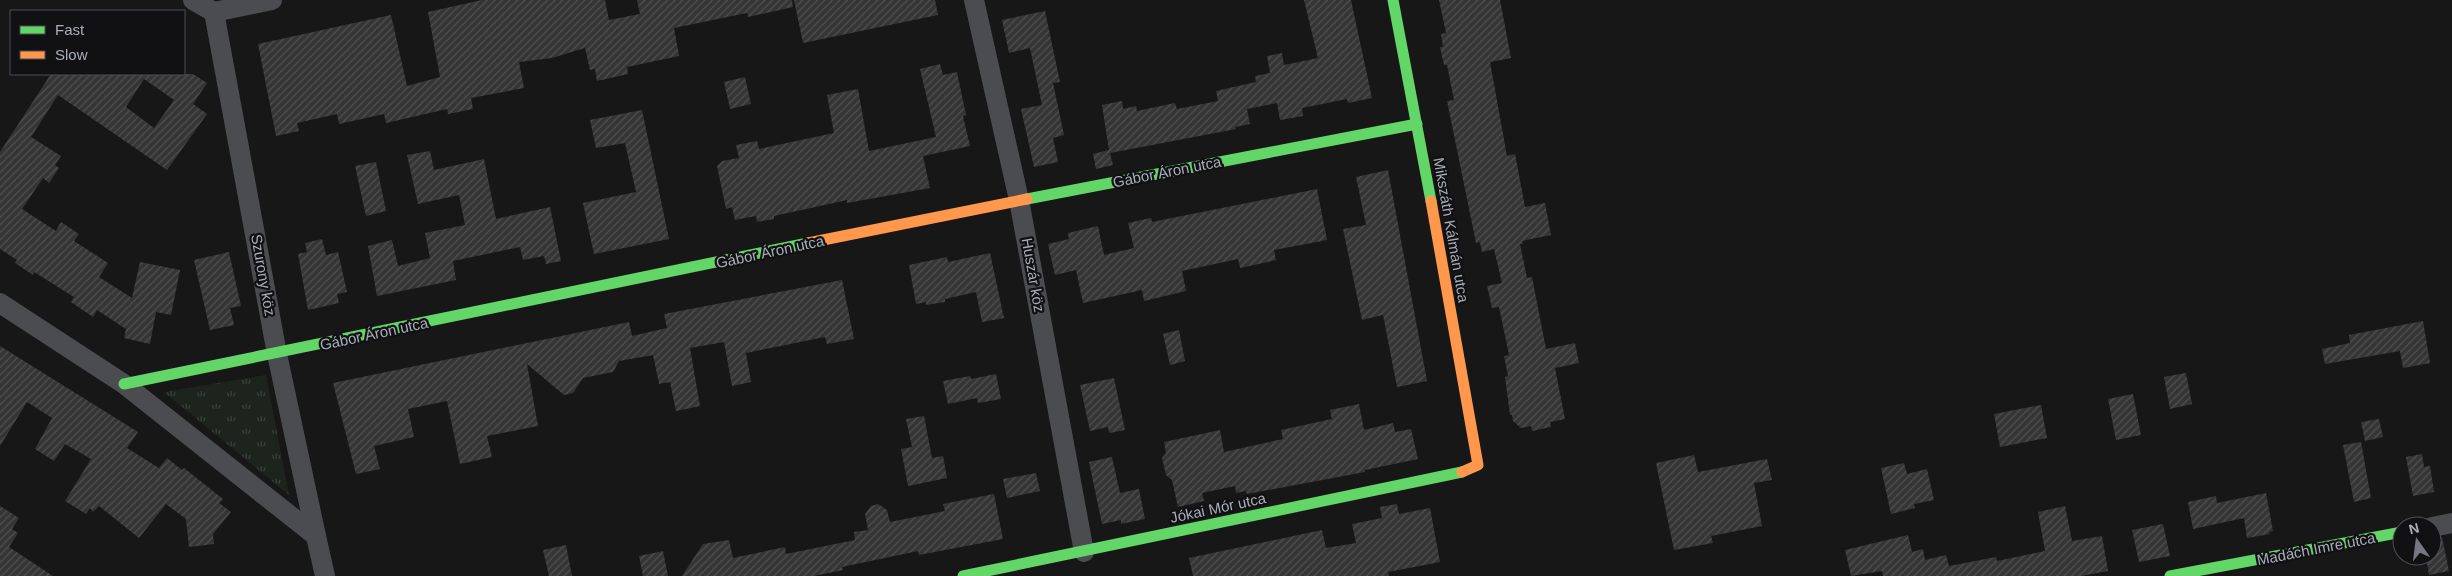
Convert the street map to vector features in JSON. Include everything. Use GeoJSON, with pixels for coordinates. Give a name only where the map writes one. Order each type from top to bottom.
{"type":"FeatureCollection","features":[{"type":"Feature","properties":{"kind":"street"},"geometry":{"type":"LineString","coordinates":[[193,0],[214,12],[272,0]]}},
{"type":"Feature","properties":{"kind":"street","name":"Huszár köz"},"geometry":{"type":"LineString","coordinates":[[974,0],[1019,200],[1084,552]]}},
{"type":"Feature","properties":{"kind":"street","name":"Mikszáth Kálmán utca"},"geometry":{"type":"LineString","coordinates":[[1392,0],[1417,124],[1478,465]]}},
{"type":"Feature","properties":{"kind":"street","name":"Szurony köz"},"geometry":{"type":"LineString","coordinates":[[214,12],[277,354],[316,536]]}},
{"type":"Feature","properties":{"kind":"street","name":"Gábor Áron utca"},"geometry":{"type":"LineString","coordinates":[[124,384],[1019,200],[1417,124]]}},
{"type":"Feature","properties":{"kind":"street"},"geometry":{"type":"LineString","coordinates":[[0,303],[124,384],[316,536],[325,576]]}},
{"type":"Feature","properties":{"kind":"street","name":"Jókai Mór utca"},"geometry":{"type":"LineString","coordinates":[[963,576],[1459,473],[1478,465]]}},
{"type":"Feature","properties":{"kind":"street","name":"Madách Imre utca"},"geometry":{"type":"LineString","coordinates":[[2170,576],[2392,534]]}},
{"type":"Feature","properties":{"kind":"green space"},"geometry":{"type":"Polygon","coordinates":[[[266,375],[289,495],[164,392],[266,375]]]}},
{"type":"Feature","properties":{"kind":"building"},"geometry":{"type":"Polygon","coordinates":[[[482,0],[605,0],[609,20],[640,14],[637,0],[792,0],[793,7],[748,17],[747,13],[674,28],[679,56],[627,67],[628,74],[597,81],[595,69],[590,70],[585,48],[552,58],[519,62],[524,88],[471,98],[473,109],[448,114],[447,109],[386,123],[384,114],[339,124],[337,114],[297,123],[299,131],[276,136],[258,44],[391,15],[407,86],[440,77],[428,12],[482,0]]]}},
{"type":"Feature","properties":{"kind":"building"},"geometry":{"type":"Polygon","coordinates":[[[794,0],[935,0],[938,15],[803,43],[794,0]]]}},
{"type":"Feature","properties":{"kind":"building"},"geometry":{"type":"Polygon","coordinates":[[[1304,0],[1351,0],[1372,98],[1348,103],[1347,99],[1302,108],[1303,116],[1280,120],[1277,103],[1247,109],[1250,124],[1235,127],[1236,129],[1110,153],[1113,165],[1096,169],[1093,154],[1109,150],[1102,105],[1122,101],[1123,109],[1136,106],[1137,111],[1175,103],[1177,109],[1218,101],[1216,91],[1256,82],[1255,76],[1270,73],[1267,56],[1282,53],[1284,65],[1318,58],[1304,0]]]}},
{"type":"Feature","properties":{"kind":"building"},"geometry":{"type":"Polygon","coordinates":[[[1439,0],[1500,0],[1511,58],[1490,62],[1507,156],[1515,154],[1525,207],[1545,203],[1551,235],[1522,241],[1523,244],[1520,244],[1527,278],[1532,277],[1546,349],[1575,343],[1579,363],[1555,368],[1565,419],[1550,422],[1551,427],[1532,431],[1531,426],[1521,428],[1513,421],[1512,415],[1510,415],[1505,377],[1508,376],[1504,356],[1509,355],[1499,307],[1492,308],[1487,286],[1502,283],[1494,249],[1482,252],[1480,242],[1476,243],[1447,101],[1454,100],[1447,65],[1444,65],[1440,47],[1443,47],[1441,34],[1446,33],[1439,0]]]}},
{"type":"Feature","properties":{"kind":"building"},"geometry":{"type":"Polygon","coordinates":[[[1045,11],[1060,82],[1053,83],[1064,135],[1053,138],[1058,162],[1034,167],[1021,109],[1042,105],[1030,48],[1009,53],[1002,20],[1045,11]]]}},
{"type":"Feature","properties":{"kind":"building"},"geometry":{"type":"Polygon","coordinates":[[[940,64],[943,75],[957,72],[966,115],[963,116],[970,146],[923,156],[930,188],[847,203],[847,200],[774,216],[774,219],[757,222],[756,216],[735,220],[732,207],[726,209],[717,166],[722,161],[739,158],[736,145],[757,141],[759,149],[834,133],[827,95],[858,89],[869,151],[936,137],[920,69],[940,64]]]}},
{"type":"Feature","properties":{"kind":"building"},"geometry":{"type":"Polygon","coordinates":[[[193,74],[207,83],[193,104],[207,114],[167,170],[58,95],[31,137],[61,156],[55,165],[59,168],[49,183],[43,178],[22,209],[56,231],[61,222],[79,234],[74,241],[108,263],[99,277],[132,298],[140,262],[180,270],[171,315],[156,312],[150,344],[124,338],[126,329],[97,310],[93,317],[71,302],[74,297],[34,272],[33,275],[15,263],[17,260],[0,249],[0,152],[50,75],[193,74]],[[144,79],[126,107],[154,128],[174,100],[144,79]]]}},
{"type":"Feature","properties":{"kind":"building"},"geometry":{"type":"Polygon","coordinates":[[[745,77],[751,104],[730,109],[724,82],[745,77]]]}},
{"type":"Feature","properties":{"kind":"building"},"geometry":{"type":"Polygon","coordinates":[[[642,110],[669,239],[594,254],[583,203],[636,192],[625,143],[596,148],[590,120],[642,110]]]}},
{"type":"Feature","properties":{"kind":"building"},"geometry":{"type":"Polygon","coordinates":[[[430,151],[434,170],[484,159],[496,219],[550,207],[561,261],[546,264],[544,256],[523,260],[520,247],[453,261],[456,280],[377,296],[368,246],[392,240],[398,266],[430,258],[425,233],[465,225],[459,195],[418,204],[407,155],[430,151]]]}},
{"type":"Feature","properties":{"kind":"building"},"geometry":{"type":"Polygon","coordinates":[[[376,162],[386,211],[366,216],[355,166],[376,162]]]}},
{"type":"Feature","properties":{"kind":"building"},"geometry":{"type":"Polygon","coordinates":[[[1388,170],[1427,381],[1397,387],[1383,315],[1362,320],[1343,229],[1366,225],[1356,177],[1388,170]]]}},
{"type":"Feature","properties":{"kind":"building"},"geometry":{"type":"Polygon","coordinates":[[[1317,189],[1327,240],[1274,250],[1276,260],[1240,268],[1238,259],[1182,271],[1186,291],[1144,301],[1142,290],[1083,303],[1076,270],[1055,275],[1048,244],[1069,239],[1068,233],[1098,226],[1104,255],[1134,248],[1128,223],[1151,218],[1152,222],[1317,189]]]}},
{"type":"Feature","properties":{"kind":"building"},"geometry":{"type":"Polygon","coordinates":[[[322,239],[326,255],[338,252],[347,292],[337,294],[339,303],[308,310],[298,254],[307,252],[305,243],[322,239]]]}},
{"type":"Feature","properties":{"kind":"building"},"geometry":{"type":"Polygon","coordinates":[[[229,252],[241,306],[230,308],[234,325],[210,330],[194,260],[229,252]]]}},
{"type":"Feature","properties":{"kind":"building"},"geometry":{"type":"Polygon","coordinates":[[[990,253],[1004,318],[982,322],[976,292],[945,299],[945,302],[926,305],[926,302],[916,304],[909,265],[947,257],[948,262],[990,253]]]}},
{"type":"Feature","properties":{"kind":"building"},"geometry":{"type":"Polygon","coordinates":[[[842,280],[854,339],[827,344],[825,337],[746,353],[751,382],[732,386],[724,342],[690,348],[700,406],[676,411],[670,382],[659,384],[653,355],[619,361],[613,372],[583,378],[573,393],[564,395],[527,364],[538,426],[487,436],[492,457],[460,464],[447,401],[408,409],[414,437],[374,446],[380,469],[356,474],[333,383],[629,322],[632,336],[667,328],[664,314],[842,280]]]}},
{"type":"Feature","properties":{"kind":"building"},"geometry":{"type":"Polygon","coordinates":[[[2423,321],[2430,363],[2403,368],[2400,351],[2325,364],[2322,349],[2350,343],[2349,335],[2423,321]]]}},
{"type":"Feature","properties":{"kind":"building"},"geometry":{"type":"Polygon","coordinates":[[[1179,330],[1185,361],[1170,365],[1163,334],[1179,330]]]}},
{"type":"Feature","properties":{"kind":"building"},"geometry":{"type":"Polygon","coordinates":[[[0,346],[138,432],[127,448],[159,468],[167,458],[182,470],[184,468],[223,499],[219,503],[231,512],[213,534],[214,544],[189,547],[186,519],[166,504],[139,538],[99,506],[93,512],[90,508],[86,514],[65,501],[91,459],[65,444],[54,461],[35,449],[52,418],[27,402],[0,446],[0,346]]]}},
{"type":"Feature","properties":{"kind":"building"},"geometry":{"type":"Polygon","coordinates":[[[2186,373],[2192,404],[2170,409],[2164,377],[2186,373]]]}},
{"type":"Feature","properties":{"kind":"building"},"geometry":{"type":"Polygon","coordinates":[[[996,374],[1001,399],[978,403],[977,398],[948,404],[943,381],[970,376],[971,379],[996,374]]]}},
{"type":"Feature","properties":{"kind":"building"},"geometry":{"type":"Polygon","coordinates":[[[1114,378],[1125,430],[1109,433],[1108,427],[1090,431],[1080,385],[1114,378]]]}},
{"type":"Feature","properties":{"kind":"building"},"geometry":{"type":"Polygon","coordinates":[[[2133,394],[2141,435],[2116,440],[2108,399],[2133,394]]]}},
{"type":"Feature","properties":{"kind":"building"},"geometry":{"type":"Polygon","coordinates":[[[1359,404],[1364,430],[1393,423],[1395,432],[1411,429],[1418,459],[1365,470],[1365,472],[1247,494],[1246,491],[1236,493],[1235,486],[1202,493],[1204,501],[1178,507],[1172,480],[1166,475],[1162,458],[1166,453],[1164,442],[1220,430],[1224,452],[1283,439],[1281,430],[1332,419],[1330,410],[1359,404]]]}},
{"type":"Feature","properties":{"kind":"building"},"geometry":{"type":"Polygon","coordinates":[[[2041,405],[2047,438],[2000,447],[1994,414],[2041,405]]]}},
{"type":"Feature","properties":{"kind":"building"},"geometry":{"type":"Polygon","coordinates":[[[924,416],[932,458],[943,456],[947,478],[908,486],[901,449],[912,447],[906,419],[924,416]]]}},
{"type":"Feature","properties":{"kind":"building"},"geometry":{"type":"Polygon","coordinates":[[[2379,419],[2383,437],[2365,441],[2361,422],[2379,419]]]}},
{"type":"Feature","properties":{"kind":"building"},"geometry":{"type":"Polygon","coordinates":[[[2361,442],[2371,498],[2354,502],[2343,445],[2361,442]]]}},
{"type":"Feature","properties":{"kind":"building"},"geometry":{"type":"Polygon","coordinates":[[[2422,454],[2424,467],[2430,466],[2434,492],[2413,496],[2406,457],[2422,454]]]}},
{"type":"Feature","properties":{"kind":"building"},"geometry":{"type":"Polygon","coordinates":[[[1694,455],[1698,472],[1767,459],[1772,480],[1754,483],[1762,526],[1711,536],[1713,543],[1674,550],[1656,463],[1694,455]]]}},
{"type":"Feature","properties":{"kind":"building"},"geometry":{"type":"Polygon","coordinates":[[[1112,457],[1120,493],[1139,489],[1145,519],[1121,524],[1121,520],[1102,524],[1089,462],[1112,457]]]}},
{"type":"Feature","properties":{"kind":"building"},"geometry":{"type":"Polygon","coordinates":[[[1904,463],[1907,474],[1927,469],[1934,500],[1914,504],[1915,508],[1891,514],[1881,468],[1904,463]]]}},
{"type":"Feature","properties":{"kind":"building"},"geometry":{"type":"Polygon","coordinates":[[[1036,473],[1040,491],[1007,498],[1003,479],[1036,473]]]}},
{"type":"Feature","properties":{"kind":"building"},"geometry":{"type":"Polygon","coordinates":[[[2266,493],[2273,531],[2269,532],[2270,534],[2247,538],[2244,518],[2193,529],[2188,502],[2216,496],[2217,503],[2266,493]]]}},
{"type":"Feature","properties":{"kind":"building"},"geometry":{"type":"Polygon","coordinates":[[[994,494],[1003,539],[919,555],[918,551],[842,567],[843,570],[814,576],[682,576],[703,544],[729,540],[733,558],[785,547],[786,554],[855,540],[854,532],[868,530],[865,514],[871,506],[878,504],[887,510],[890,522],[945,511],[943,504],[994,494]]]}},
{"type":"Feature","properties":{"kind":"building"},"geometry":{"type":"Polygon","coordinates":[[[1397,504],[1399,514],[1430,508],[1440,562],[1388,572],[1389,576],[1193,576],[1189,558],[1322,530],[1326,548],[1356,543],[1352,524],[1382,518],[1380,507],[1397,504]]]}},
{"type":"Feature","properties":{"kind":"building"},"geometry":{"type":"Polygon","coordinates":[[[0,506],[19,518],[12,529],[18,533],[9,547],[53,576],[0,576],[0,506]]]}},
{"type":"Feature","properties":{"kind":"building"},"geometry":{"type":"Polygon","coordinates":[[[2065,506],[2072,541],[2102,536],[2108,571],[2081,576],[1883,576],[1882,571],[1851,576],[1845,550],[1908,535],[1912,552],[1923,549],[1925,560],[1946,555],[1949,566],[1996,557],[1997,561],[2045,551],[2038,512],[2065,506]]]}},
{"type":"Feature","properties":{"kind":"building"},"geometry":{"type":"Polygon","coordinates":[[[2163,524],[2170,556],[2139,562],[2132,530],[2163,524]]]}},
{"type":"Feature","properties":{"kind":"building"},"geometry":{"type":"Polygon","coordinates":[[[2442,537],[2449,571],[2429,575],[2428,566],[2442,566],[2442,537]]]}},
{"type":"Feature","properties":{"kind":"building"},"geometry":{"type":"Polygon","coordinates":[[[566,545],[572,576],[549,576],[543,550],[566,545]]]}},
{"type":"Feature","properties":{"kind":"building"},"geometry":{"type":"Polygon","coordinates":[[[663,551],[668,576],[643,576],[639,556],[663,551]]]}},
{"type":"Feature","properties":{"kind":"traffic: fast"},"geometry":{"type":"LineString","coordinates":[[1393,0],[1431,201]]}},
{"type":"Feature","properties":{"kind":"traffic: fast"},"geometry":{"type":"LineString","coordinates":[[1027,199],[1417,124]]}},
{"type":"Feature","properties":{"kind":"traffic: fast"},"geometry":{"type":"LineString","coordinates":[[124,384],[808,243]]}},
{"type":"Feature","properties":{"kind":"traffic: fast"},"geometry":{"type":"LineString","coordinates":[[963,576],[1462,472]]}},
{"type":"Feature","properties":{"kind":"traffic: fast"},"geometry":{"type":"LineString","coordinates":[[2170,576],[2392,534]]}},
{"type":"Feature","properties":{"kind":"traffic: slow"},"geometry":{"type":"LineString","coordinates":[[808,243],[1027,199]]}},
{"type":"Feature","properties":{"kind":"traffic: slow"},"geometry":{"type":"LineString","coordinates":[[1431,201],[1478,465],[1462,472]]}}]}
